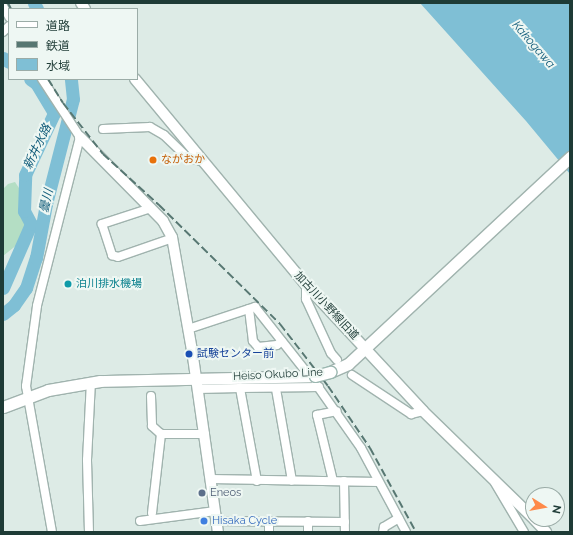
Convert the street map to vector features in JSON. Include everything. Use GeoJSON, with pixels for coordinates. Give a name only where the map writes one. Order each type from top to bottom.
{"type":"FeatureCollection","features":[{"type":"Feature","properties":{"kind":"main road","name":"Heiso Okubo Line"},"geometry":{"type":"LineString","coordinates":[[3,407],[48,390],[91,382],[131,378],[197,384],[317,382],[330,372],[348,364],[570,157]]}},
{"type":"Feature","properties":{"kind":"street"},"geometry":{"type":"LineString","coordinates":[[3,6],[8,15]]}},
{"type":"Feature","properties":{"kind":"street"},"geometry":{"type":"LineString","coordinates":[[43,80],[60,109],[79,136],[163,221],[173,238],[205,434],[218,532]]}},
{"type":"Feature","properties":{"kind":"street","name":"加古川小野線旧道"},"geometry":{"type":"LineString","coordinates":[[136,80],[306,286],[369,345],[423,411],[493,477],[525,511]]}},
{"type":"Feature","properties":{"kind":"street"},"geometry":{"type":"LineString","coordinates":[[103,129],[150,127],[164,135],[187,157],[203,162]]}},
{"type":"Feature","properties":{"kind":"street"},"geometry":{"type":"LineString","coordinates":[[52,532],[26,386],[37,306],[79,136]]}},
{"type":"Feature","properties":{"kind":"street"},"geometry":{"type":"LineString","coordinates":[[151,208],[102,224],[112,255],[118,257],[173,238]]}},
{"type":"Feature","properties":{"kind":"street"},"geometry":{"type":"LineString","coordinates":[[306,286],[306,299],[331,353],[338,360]]}},
{"type":"Feature","properties":{"kind":"street"},"geometry":{"type":"LineString","coordinates":[[188,329],[252,308]]}},
{"type":"Feature","properties":{"kind":"street"},"geometry":{"type":"LineString","coordinates":[[252,308],[304,369]]}},
{"type":"Feature","properties":{"kind":"street"},"geometry":{"type":"LineString","coordinates":[[252,308],[253,341],[258,347],[276,345],[282,342]]}},
{"type":"Feature","properties":{"kind":"street"},"geometry":{"type":"LineString","coordinates":[[352,374],[411,414],[423,411]]}},
{"type":"Feature","properties":{"kind":"street"},"geometry":{"type":"LineString","coordinates":[[89,532],[87,460],[91,382]]}},
{"type":"Feature","properties":{"kind":"street"},"geometry":{"type":"LineString","coordinates":[[197,384],[240,388],[276,388],[317,382],[337,411],[406,532]]}},
{"type":"Feature","properties":{"kind":"street"},"geometry":{"type":"LineString","coordinates":[[240,388],[257,480]]}},
{"type":"Feature","properties":{"kind":"street"},"geometry":{"type":"LineString","coordinates":[[276,388],[292,481]]}},
{"type":"Feature","properties":{"kind":"street"},"geometry":{"type":"LineString","coordinates":[[149,400],[152,426],[161,434],[205,434]]}},
{"type":"Feature","properties":{"kind":"street"},"geometry":{"type":"LineString","coordinates":[[333,481],[317,415],[337,411]]}},
{"type":"Feature","properties":{"kind":"street"},"geometry":{"type":"LineString","coordinates":[[152,513],[161,434]]}},
{"type":"Feature","properties":{"kind":"street"},"geometry":{"type":"LineString","coordinates":[[493,477],[501,496],[524,532]]}},
{"type":"Feature","properties":{"kind":"street"},"geometry":{"type":"LineString","coordinates":[[211,479],[378,482]]}},
{"type":"Feature","properties":{"kind":"street"},"geometry":{"type":"LineString","coordinates":[[344,481],[345,532]]}},
{"type":"Feature","properties":{"kind":"street"},"geometry":{"type":"LineString","coordinates":[[140,521],[216,516],[269,521],[345,522]]}},
{"type":"Feature","properties":{"kind":"street"},"geometry":{"type":"LineString","coordinates":[[384,532],[384,527],[399,518]]}},
{"type":"Feature","properties":{"kind":"street"},"geometry":{"type":"LineString","coordinates":[[269,521],[269,532]]}},
{"type":"Feature","properties":{"kind":"street"},"geometry":{"type":"LineString","coordinates":[[308,521],[308,532]]}},
{"type":"Feature","properties":{"kind":"green space"},"geometry":{"type":"Polygon","coordinates":[[[15,182],[19,188],[20,211],[25,218],[25,229],[18,244],[3,256],[3,189],[8,184],[15,182]]]}},
{"type":"Feature","properties":{"kind":"water","name":"Kakogawa"},"geometry":{"type":"Polygon","coordinates":[[[420,3],[570,3],[570,174],[526,121],[420,3]]]}},
{"type":"Feature","properties":{"kind":"waterway","name":"曇川"},"geometry":{"type":"LineString","coordinates":[[34,3],[36,8]]}},
{"type":"Feature","properties":{"kind":"waterway","name":"新井水路"},"geometry":{"type":"LineString","coordinates":[[3,58],[8,61]]}},
{"type":"Feature","properties":{"kind":"waterway","name":"新井水路"},"geometry":{"type":"LineString","coordinates":[[3,288],[31,224],[24,211],[25,175],[54,113],[36,83],[32,80]]}},
{"type":"Feature","properties":{"kind":"waterway","name":"曇川"},"geometry":{"type":"LineString","coordinates":[[3,314],[14,305],[26,288],[36,258],[46,204],[73,99],[71,80]]}},
{"type":"Feature","properties":{"kind":"railway"},"geometry":{"type":"LineString","coordinates":[[8,3],[10,8]]}},
{"type":"Feature","properties":{"kind":"railway"},"geometry":{"type":"LineString","coordinates":[[49,80],[63,103],[103,154],[159,205],[280,324],[328,386],[370,448],[416,532]]}},
{"type":"Feature","properties":{"kind":"place","name":"ながおか"},"geometry":{"type":"Point","coordinates":[153,160]}},
{"type":"Feature","properties":{"kind":"place","name":"泊川排水機場"},"geometry":{"type":"Point","coordinates":[68,284]}},
{"type":"Feature","properties":{"kind":"place","name":"試験センター前"},"geometry":{"type":"Point","coordinates":[189,354]}},
{"type":"Feature","properties":{"kind":"place","name":"Eneos"},"geometry":{"type":"Point","coordinates":[202,493]}},
{"type":"Feature","properties":{"kind":"place","name":"Hisaka Cycle"},"geometry":{"type":"Point","coordinates":[204,521]}}]}
